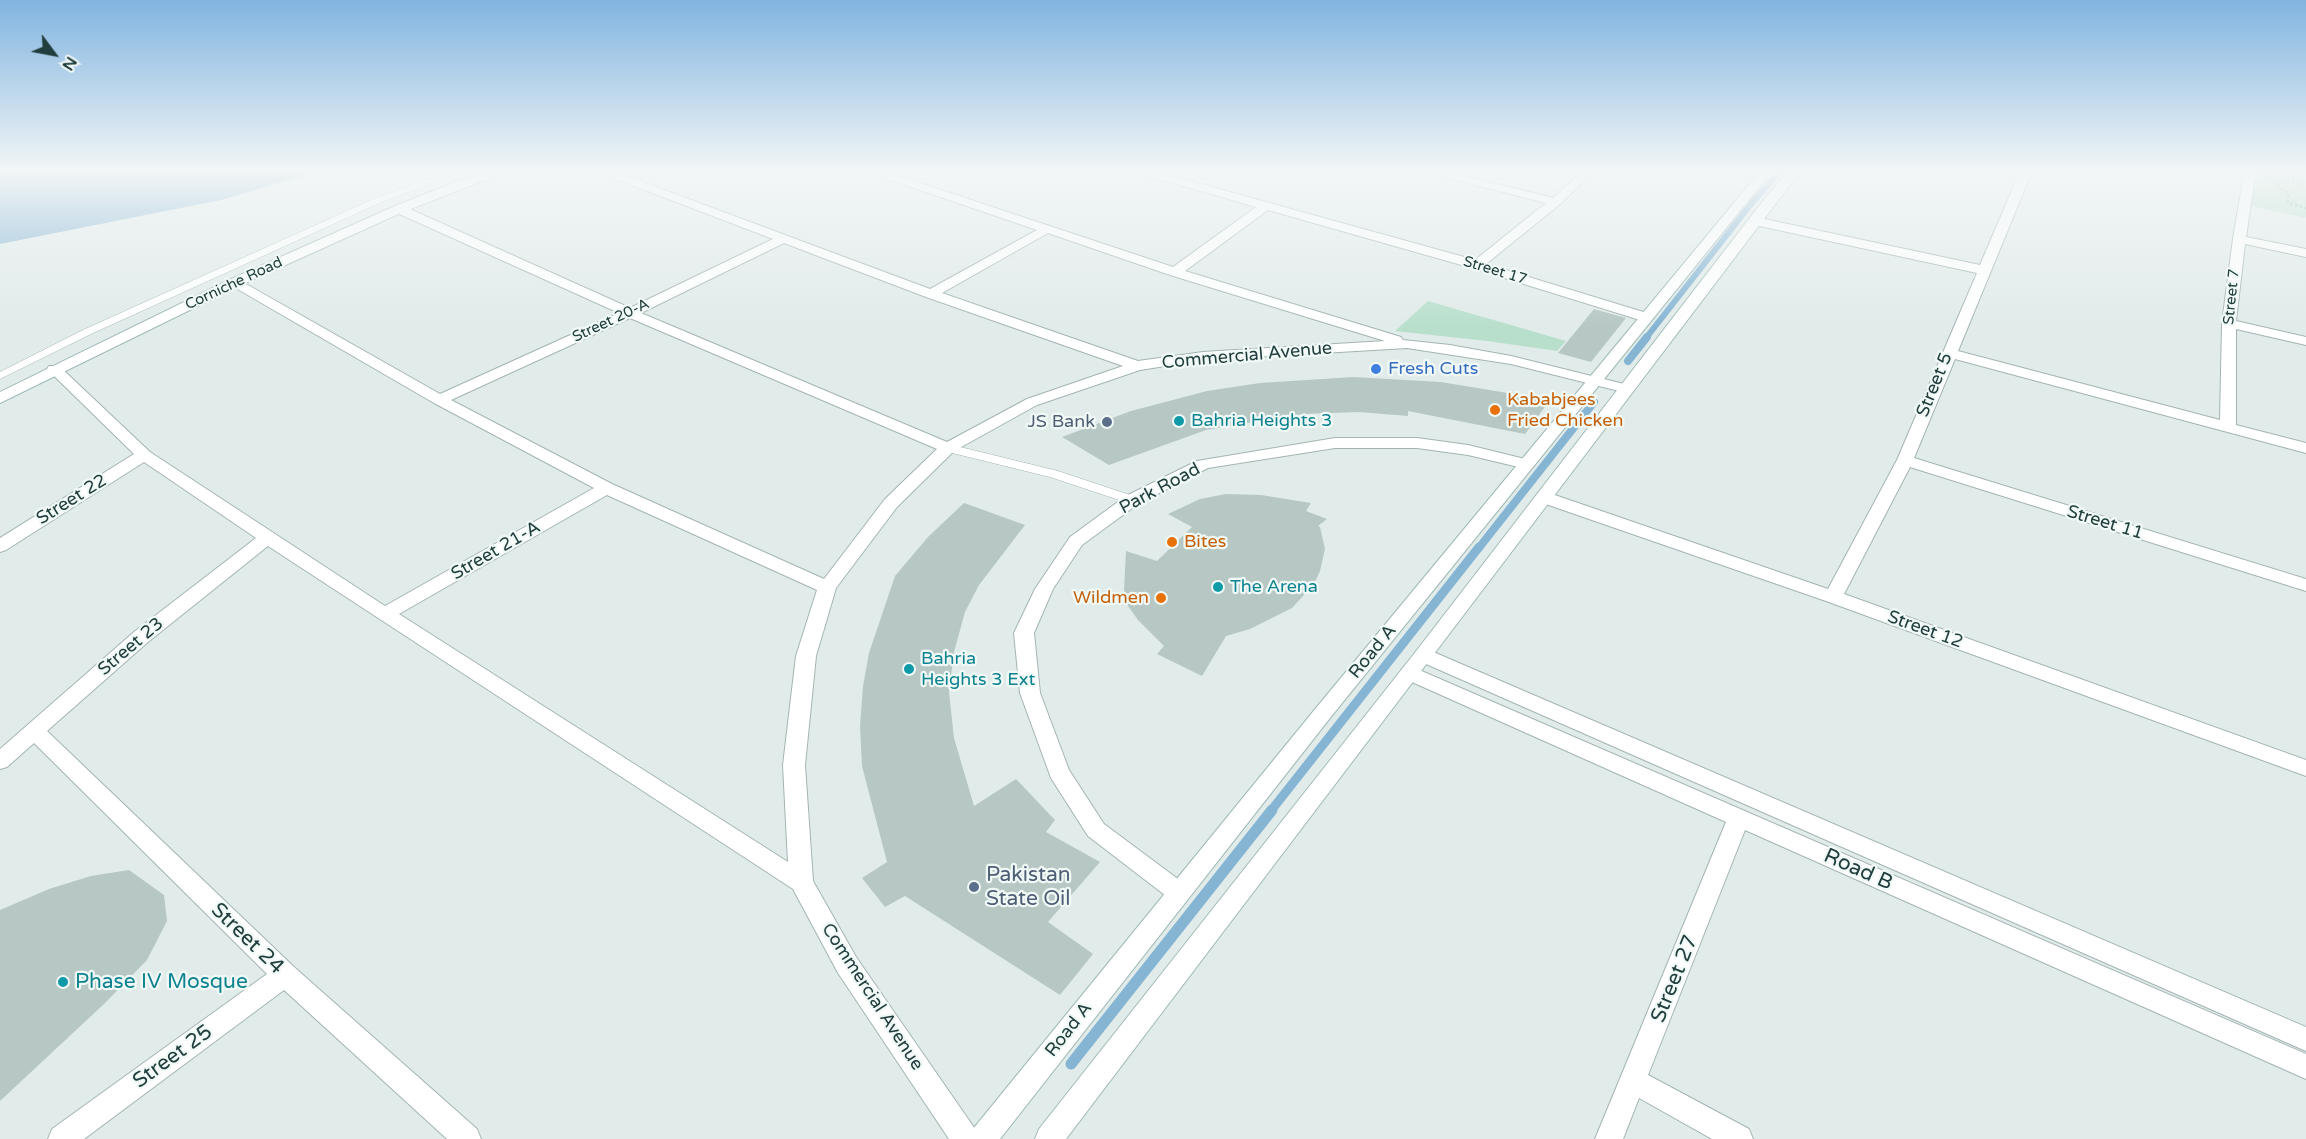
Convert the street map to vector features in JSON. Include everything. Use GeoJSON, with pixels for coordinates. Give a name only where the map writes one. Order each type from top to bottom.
{"type":"FeatureCollection","features":[{"type":"Feature","properties":{"kind":"street","name":"Corniche Road"},"geometry":{"type":"LineString","coordinates":[[0,398],[54,369],[234,283],[370,222]]}},
{"type":"Feature","properties":{"kind":"street"},"geometry":{"type":"LineString","coordinates":[[428,222],[630,313],[948,448]]}},
{"type":"Feature","properties":{"kind":"street"},"geometry":{"type":"LineString","coordinates":[[738,222],[931,294],[1137,366]]}},
{"type":"Feature","properties":{"kind":"street"},"geometry":{"type":"LineString","coordinates":[[1022,222],[1407,344]]}},
{"type":"Feature","properties":{"kind":"street"},"geometry":{"type":"LineString","coordinates":[[1175,272],[1243,222]]}},
{"type":"Feature","properties":{"kind":"street","name":"Street 17"},"geometry":{"type":"LineString","coordinates":[[1322,222],[1646,317]]}},
{"type":"Feature","properties":{"kind":"street"},"geometry":{"type":"LineString","coordinates":[[1477,266],[1530,222]]}},
{"type":"Feature","properties":{"kind":"street","name":"Road A"},"geometry":{"type":"LineString","coordinates":[[983,1139],[1178,892],[1724,222]]}},
{"type":"Feature","properties":{"kind":"street"},"geometry":{"type":"LineString","coordinates":[[1049,1139],[1424,655],[1754,222]]}},
{"type":"Feature","properties":{"kind":"street"},"geometry":{"type":"LineString","coordinates":[[1760,222],[1983,270]]}},
{"type":"Feature","properties":{"kind":"street","name":"Street 5"},"geometry":{"type":"LineString","coordinates":[[1833,597],[1905,460],[2004,222]]}},
{"type":"Feature","properties":{"kind":"street","name":"Street 7"},"geometry":{"type":"LineString","coordinates":[[2228,427],[2229,323],[2242,222]]}},
{"type":"Feature","properties":{"kind":"street"},"geometry":{"type":"LineString","coordinates":[[931,294],[1045,230]]}},
{"type":"Feature","properties":{"kind":"street"},"geometry":{"type":"LineString","coordinates":[[2239,238],[2306,253]]}},
{"type":"Feature","properties":{"kind":"street","name":"Street 20-A"},"geometry":{"type":"LineString","coordinates":[[439,400],[630,313],[783,239]]}},
{"type":"Feature","properties":{"kind":"street"},"geometry":{"type":"LineString","coordinates":[[234,283],[439,400],[606,488],[827,587]]}},
{"type":"Feature","properties":{"kind":"street"},"geometry":{"type":"LineString","coordinates":[[2229,323],[2306,341]]}},
{"type":"Feature","properties":{"kind":"street","name":"Commercial Avenue"},"geometry":{"type":"LineString","coordinates":[[965,1139],[847,965],[801,882],[795,765],[806,656],[827,587],[891,502],[948,448],[1032,402],[1137,366],[1203,356],[1407,344],[1511,360],[1594,383],[1627,389]]}},
{"type":"Feature","properties":{"kind":"street"},"geometry":{"type":"LineString","coordinates":[[1948,353],[2306,448]]}},
{"type":"Feature","properties":{"kind":"street"},"geometry":{"type":"LineString","coordinates":[[54,369],[144,455],[267,538],[801,882]]}},
{"type":"Feature","properties":{"kind":"street","name":"Park Road"},"geometry":{"type":"LineString","coordinates":[[1178,892],[1096,830],[1059,772],[1030,693],[1024,633],[1044,589],[1076,541],[1132,500],[1203,464],[1335,443],[1417,442],[1468,450],[1527,465]]}},
{"type":"Feature","properties":{"kind":"street","name":"Street 22"},"geometry":{"type":"LineString","coordinates":[[0,546],[144,455]]}},
{"type":"Feature","properties":{"kind":"street","name":"Street 11"},"geometry":{"type":"LineString","coordinates":[[1905,460],[2306,585]]}},
{"type":"Feature","properties":{"kind":"street","name":"Street 21-A"},"geometry":{"type":"LineString","coordinates":[[385,614],[606,488]]}},
{"type":"Feature","properties":{"kind":"street","name":"Street 12"},"geometry":{"type":"LineString","coordinates":[[1543,497],[1833,597],[2306,768]]}},
{"type":"Feature","properties":{"kind":"street","name":"Street 23"},"geometry":{"type":"LineString","coordinates":[[0,760],[141,637],[267,538]]}},
{"type":"Feature","properties":{"kind":"street","name":"Road B"},"geometry":{"type":"LineString","coordinates":[[1424,655],[2306,1039]]}},
{"type":"Feature","properties":{"kind":"street","name":"Road B"},"geometry":{"type":"LineString","coordinates":[[1410,673],[2306,1067]]}},
{"type":"Feature","properties":{"kind":"street","name":"Street 24"},"geometry":{"type":"LineString","coordinates":[[34,731],[285,975],[467,1139]]}},
{"type":"Feature","properties":{"kind":"street","name":"Street 27"},"geometry":{"type":"LineString","coordinates":[[1609,1139],[1739,818]]}},
{"type":"Feature","properties":{"kind":"street","name":"Street 25"},"geometry":{"type":"LineString","coordinates":[[62,1139],[285,975]]}},
{"type":"Feature","properties":{"kind":"street"},"geometry":{"type":"LineString","coordinates":[[1634,1081],[1739,1139]]}},
{"type":"Feature","properties":{"kind":"lane"},"geometry":{"type":"LineString","coordinates":[[0,376],[87,332],[330,222]]}},
{"type":"Feature","properties":{"kind":"lane"},"geometry":{"type":"LineString","coordinates":[[948,448],[1054,474],[1132,500]]}},
{"type":"Feature","properties":{"kind":"green space"},"geometry":{"type":"Polygon","coordinates":[[[1428,301],[1566,341],[1557,351],[1395,331],[1428,301]]]}},
{"type":"Feature","properties":{"kind":"water"},"geometry":{"type":"Polygon","coordinates":[[[0,222],[110,222],[0,244],[0,222]]]}},
{"type":"Feature","properties":{"kind":"building"},"geometry":{"type":"Polygon","coordinates":[[[1594,309],[1626,318],[1591,362],[1558,353],[1594,309]]]}},
{"type":"Feature","properties":{"kind":"building","name":"Bahria Heights 3"},"geometry":{"type":"Polygon","coordinates":[[[1353,377],[1441,382],[1550,400],[1525,434],[1408,411],[1408,416],[1359,412],[1303,414],[1206,430],[1109,465],[1062,437],[1131,411],[1207,391],[1260,383],[1353,377]]]}},
{"type":"Feature","properties":{"kind":"building","name":"The Arena"},"geometry":{"type":"Polygon","coordinates":[[[1226,494],[1261,495],[1311,503],[1306,511],[1327,519],[1318,526],[1325,549],[1320,571],[1314,584],[1292,608],[1250,629],[1226,636],[1202,676],[1157,654],[1164,646],[1138,620],[1128,606],[1124,590],[1126,551],[1157,561],[1192,527],[1168,514],[1200,499],[1226,494]]]}},
{"type":"Feature","properties":{"kind":"building"},"geometry":{"type":"Polygon","coordinates":[[[964,503],[1025,525],[979,585],[965,612],[954,652],[949,692],[954,738],[974,806],[1016,779],[1055,820],[1046,832],[1100,862],[1048,922],[1093,954],[1060,995],[905,896],[885,907],[862,878],[887,862],[862,766],[860,726],[863,686],[869,653],[895,576],[928,537],[964,503]]]}},
{"type":"Feature","properties":{"kind":"building","name":"Phase IV Mosque"},"geometry":{"type":"Polygon","coordinates":[[[129,870],[164,895],[167,921],[147,960],[104,1004],[0,1101],[0,910],[49,889],[91,876],[129,870]]]}},
{"type":"Feature","properties":{"kind":"waterway"},"geometry":{"type":"LineString","coordinates":[[1646,338],[1737,222]]}},
{"type":"Feature","properties":{"kind":"waterway"},"geometry":{"type":"LineString","coordinates":[[1628,361],[1647,337]]}},
{"type":"Feature","properties":{"kind":"waterway"},"geometry":{"type":"LineString","coordinates":[[1478,549],[1594,402]]}},
{"type":"Feature","properties":{"kind":"waterway"},"geometry":{"type":"LineString","coordinates":[[1270,812],[1479,547]]}},
{"type":"Feature","properties":{"kind":"waterway"},"geometry":{"type":"LineString","coordinates":[[1071,1064],[1272,810]]}},
{"type":"Feature","properties":{"kind":"place","name":"Fresh Cuts"},"geometry":{"type":"Point","coordinates":[1376,369]}},
{"type":"Feature","properties":{"kind":"place","name":"Kababjees Fried Chicken"},"geometry":{"type":"Point","coordinates":[1495,410]}},
{"type":"Feature","properties":{"kind":"place","name":"Bahria Heights 3"},"geometry":{"type":"Point","coordinates":[1179,421]}},
{"type":"Feature","properties":{"kind":"place","name":"JS Bank"},"geometry":{"type":"Point","coordinates":[1107,422]}},
{"type":"Feature","properties":{"kind":"place","name":"Bites"},"geometry":{"type":"Point","coordinates":[1172,542]}},
{"type":"Feature","properties":{"kind":"place","name":"The Arena"},"geometry":{"type":"Point","coordinates":[1218,587]}},
{"type":"Feature","properties":{"kind":"place","name":"Wildmen"},"geometry":{"type":"Point","coordinates":[1161,598]}},
{"type":"Feature","properties":{"kind":"place","name":"Bahria Heights 3 Ext"},"geometry":{"type":"Point","coordinates":[909,669]}},
{"type":"Feature","properties":{"kind":"place","name":"Pakistan State Oil"},"geometry":{"type":"Point","coordinates":[974,887]}},
{"type":"Feature","properties":{"kind":"place","name":"Phase IV Mosque"},"geometry":{"type":"Point","coordinates":[63,982]}}]}
